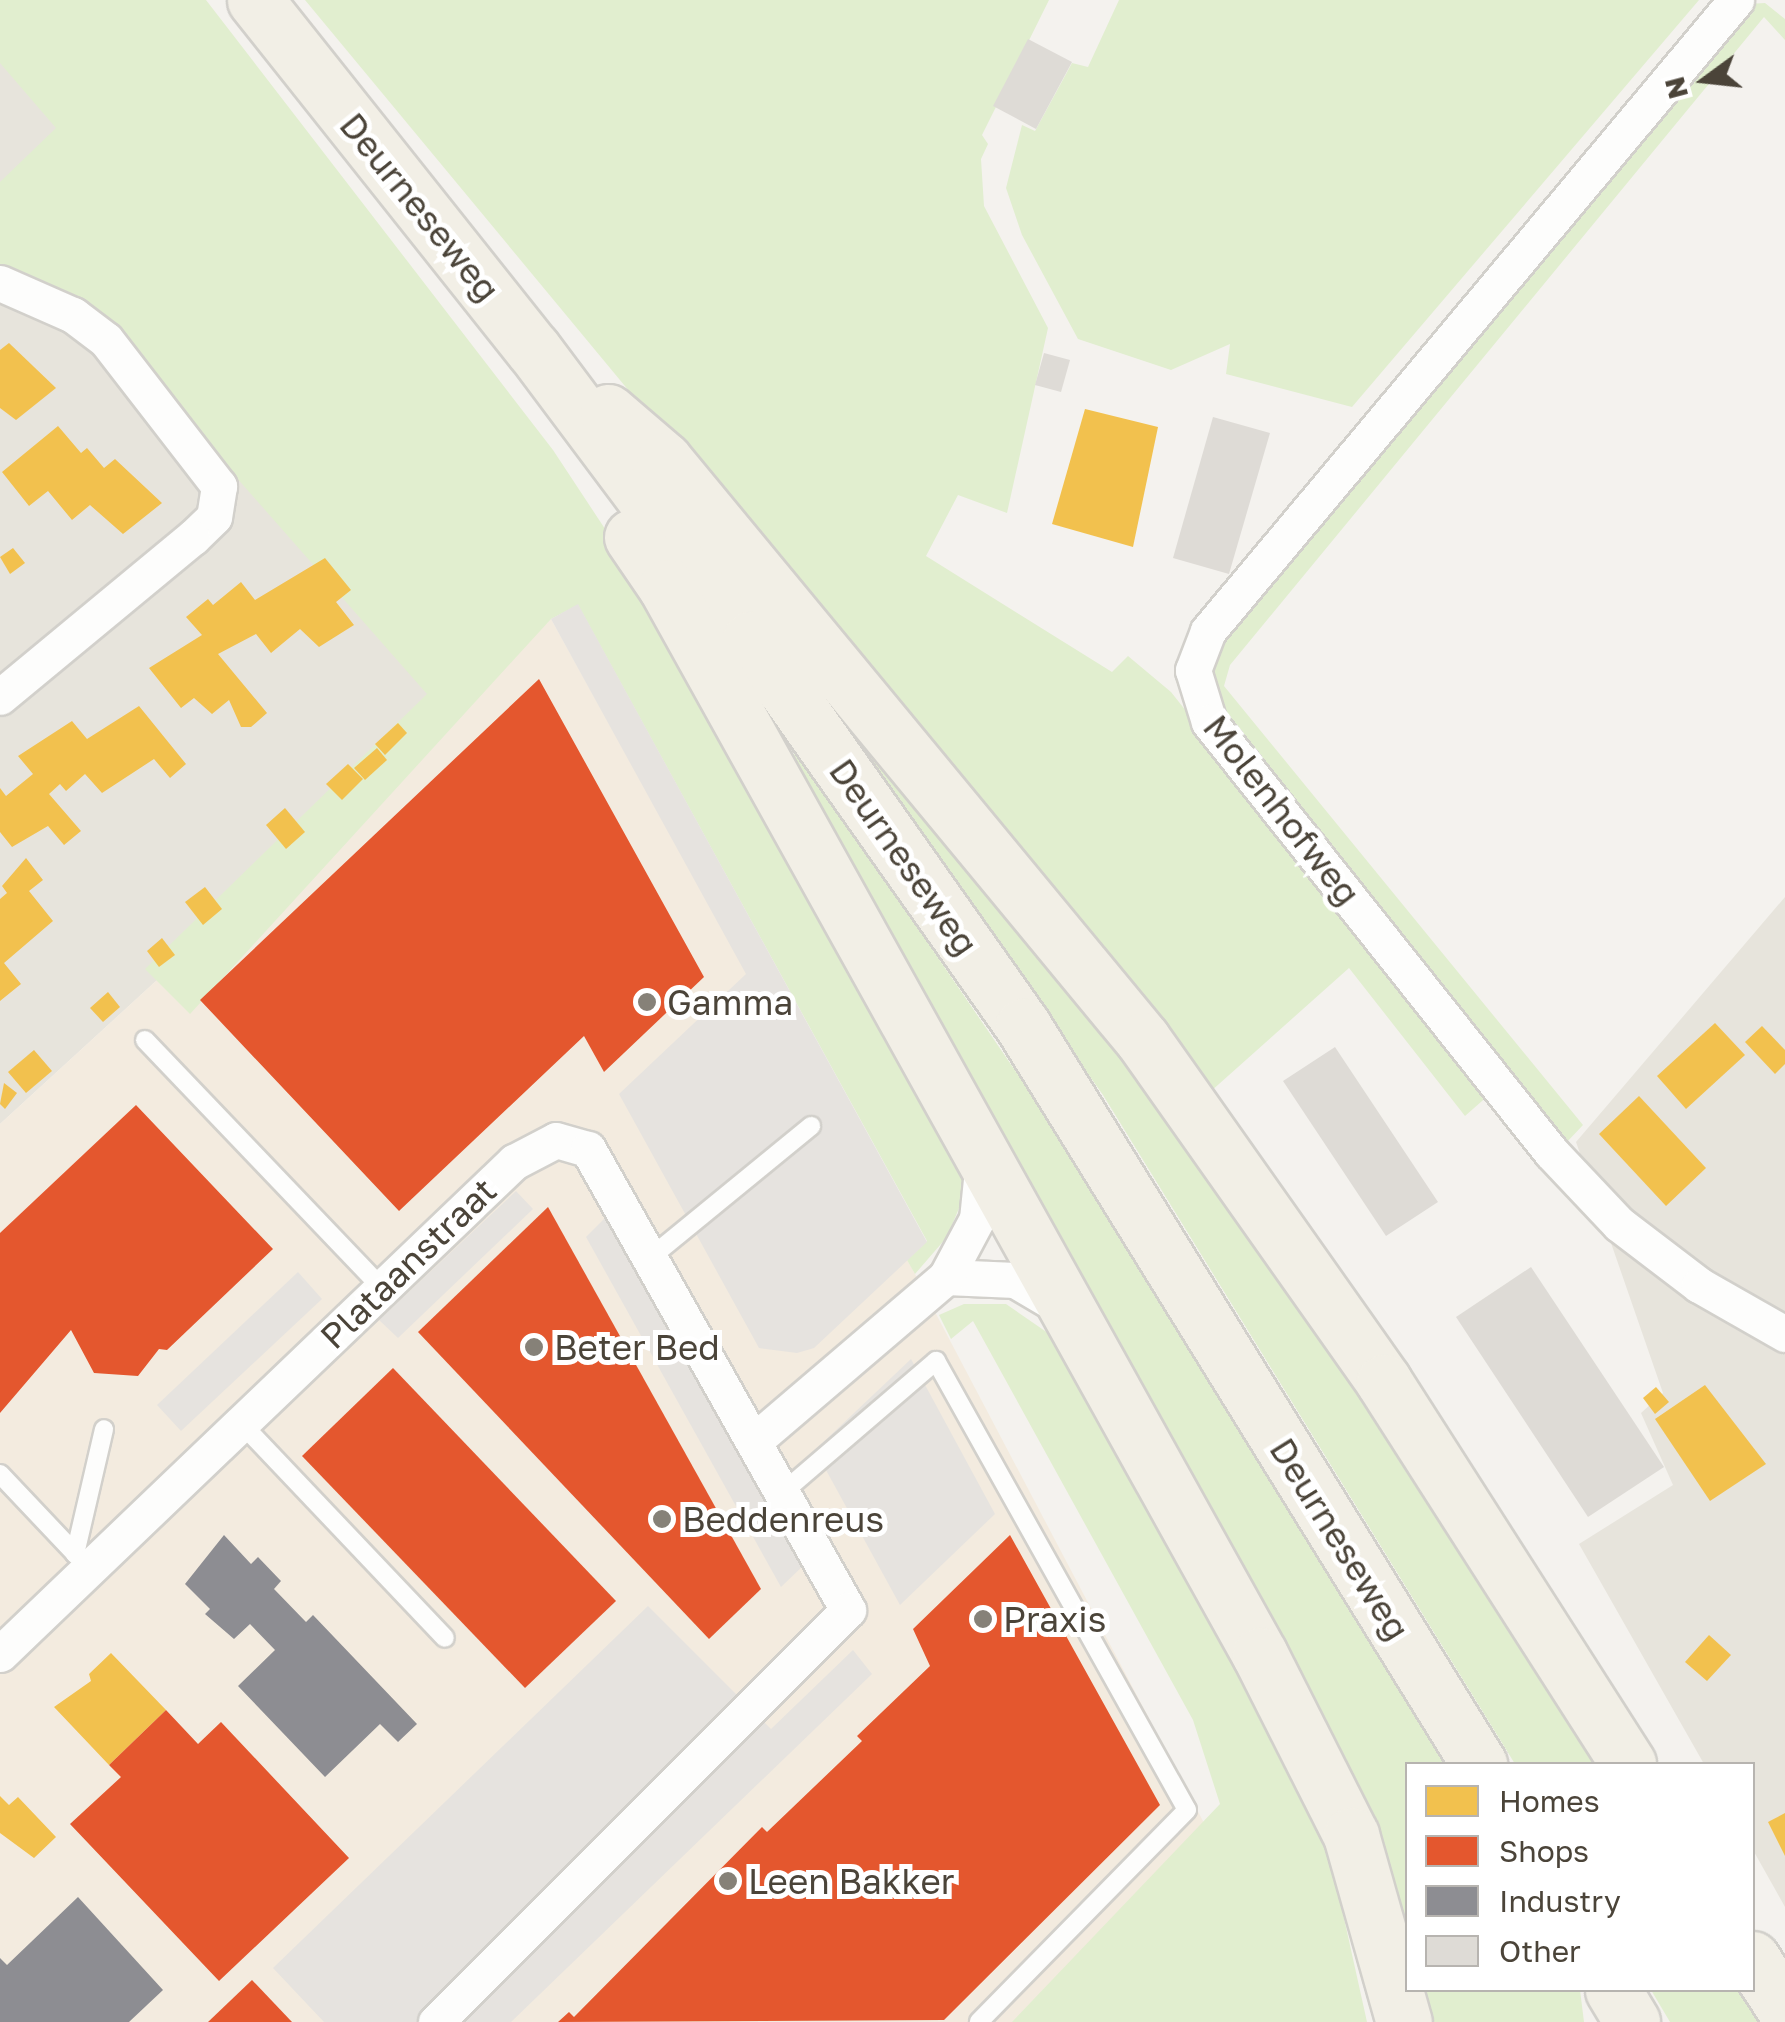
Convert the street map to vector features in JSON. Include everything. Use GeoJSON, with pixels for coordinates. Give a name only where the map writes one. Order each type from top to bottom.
{"type":"FeatureCollection","features":[{"type":"Feature","properties":{"kind":"main road","name":"Deurneseweg"},"geometry":{"type":"LineString","coordinates":[[255,0],[533,349],[750,639],[1023,1026],[1478,1762]]}},
{"type":"Feature","properties":{"kind":"main road"},"geometry":{"type":"LineString","coordinates":[[533,349],[609,504],[666,587],[1260,1655],[1352,1835],[1404,2022]]}},
{"type":"Feature","properties":{"kind":"main road"},"geometry":{"type":"LineString","coordinates":[[533,349],[664,460],[1143,1040],[1384,1382],[1627,1762]]}},
{"type":"Feature","properties":{"kind":"main road"},"geometry":{"type":"LineString","coordinates":[[1755,1964],[1785,2010]]}},
{"type":"Feature","properties":{"kind":"main road"},"geometry":{"type":"LineString","coordinates":[[1613,1992],[1632,2022]]}},
{"type":"Feature","properties":{"kind":"street","name":"Molenhofweg"},"geometry":{"type":"LineString","coordinates":[[1736,0],[1208,631],[1193,670],[1209,722],[1552,1152],[1618,1224],[1699,1284],[1785,1334]]}},
{"type":"Feature","properties":{"kind":"street"},"geometry":{"type":"LineString","coordinates":[[0,283],[72,315],[106,340],[219,486],[214,517],[0,697]]}},
{"type":"Feature","properties":{"kind":"street","name":"Plataanstraat"},"geometry":{"type":"LineString","coordinates":[[0,1654],[82,1561],[242,1423],[514,1162],[556,1140],[588,1149],[848,1610],[436,2022]]}},
{"type":"Feature","properties":{"kind":"street"},"geometry":{"type":"LineString","coordinates":[[754,1441],[946,1277],[977,1219],[983,1154]]}},
{"type":"Feature","properties":{"kind":"street"},"geometry":{"type":"LineString","coordinates":[[946,1277],[1016,1280],[1072,1319]]}},
{"type":"Feature","properties":{"kind":"lane"},"geometry":{"type":"LineString","coordinates":[[145,1040],[382,1288]]}},
{"type":"Feature","properties":{"kind":"lane"},"geometry":{"type":"LineString","coordinates":[[651,1257],[811,1126]]}},
{"type":"Feature","properties":{"kind":"lane"},"geometry":{"type":"LineString","coordinates":[[782,1493],[936,1361],[1187,1810],[979,2022]]}},
{"type":"Feature","properties":{"kind":"lane"},"geometry":{"type":"LineString","coordinates":[[242,1423],[445,1638]]}},
{"type":"Feature","properties":{"kind":"lane"},"geometry":{"type":"LineString","coordinates":[[82,1561],[104,1428]]}},
{"type":"Feature","properties":{"kind":"lane"},"geometry":{"type":"LineString","coordinates":[[0,1474],[82,1561]]}},
{"type":"Feature","properties":{"kind":"shaded area"},"geometry":{"type":"Polygon","coordinates":[[[0,0],[551,619],[0,1124],[0,0]]]}},
{"type":"Feature","properties":{"kind":"shaded area"},"geometry":{"type":"Polygon","coordinates":[[[578,604],[927,1242],[814,1348],[797,1353],[759,1348],[619,1094],[746,974],[551,619],[578,604]]]}},
{"type":"Feature","properties":{"kind":"shaded area"},"geometry":{"type":"Polygon","coordinates":[[[551,619],[915,1274],[1213,1840],[1026,2022],[0,2022],[0,1124],[551,619]]]}},
{"type":"Feature","properties":{"kind":"shaded area"},"geometry":{"type":"Polygon","coordinates":[[[1785,897],[1785,1907],[1755,1854],[1755,1762],[1703,1762],[1579,1544],[1673,1485],[1641,1413],[1663,1393],[1576,1142],[1785,897]]]}},
{"type":"Feature","properties":{"kind":"shaded area"},"geometry":{"type":"Polygon","coordinates":[[[516,1191],[533,1209],[398,1338],[379,1320],[516,1191]]]}},
{"type":"Feature","properties":{"kind":"shaded area"},"geometry":{"type":"Polygon","coordinates":[[[609,1214],[804,1565],[781,1587],[586,1237],[609,1214]]]}},
{"type":"Feature","properties":{"kind":"shaded area"},"geometry":{"type":"Polygon","coordinates":[[[298,1272],[322,1299],[181,1431],[157,1405],[298,1272]]]}},
{"type":"Feature","properties":{"kind":"shaded area"},"geometry":{"type":"Polygon","coordinates":[[[911,1359],[995,1514],[900,1605],[815,1450],[911,1359]]]}},
{"type":"Feature","properties":{"kind":"shaded area"},"geometry":{"type":"Polygon","coordinates":[[[648,1606],[771,1729],[853,1650],[872,1674],[511,2022],[324,2022],[273,1968],[648,1606]]]}},
{"type":"Feature","properties":{"kind":"green space"},"geometry":{"type":"Polygon","coordinates":[[[0,0],[206,0],[553,450],[644,588],[962,1173],[962,1201],[947,1237],[915,1274],[907,1260],[927,1241],[578,605],[551,619],[190,1014],[145,969],[427,694],[97,319],[0,266],[0,182],[56,128],[0,63],[0,0]]]}},
{"type":"Feature","properties":{"kind":"green space"},"geometry":{"type":"Polygon","coordinates":[[[305,0],[1049,0],[982,135],[988,144],[981,159],[984,206],[1048,328],[1007,513],[958,495],[926,556],[1112,672],[1128,656],[1171,692],[1490,1094],[1465,1116],[1349,968],[1210,1092],[305,0]]]}},
{"type":"Feature","properties":{"kind":"green space"},"geometry":{"type":"Polygon","coordinates":[[[1119,0],[1699,0],[1352,407],[1226,374],[1230,344],[1171,370],[1078,339],[1022,235],[1006,188],[1022,125],[1035,131],[1072,63],[1088,67],[1119,0]]]}},
{"type":"Feature","properties":{"kind":"green space"},"geometry":{"type":"Polygon","coordinates":[[[1765,3],[1785,19],[1785,40],[1764,17],[1230,665],[1224,686],[1583,1125],[1566,1143],[1223,718],[1211,681],[1214,653],[1748,4],[1765,3]]]}},
{"type":"Feature","properties":{"kind":"green space"},"geometry":{"type":"Polygon","coordinates":[[[848,708],[1145,1083],[1348,1368],[1599,1762],[1514,1762],[1103,1095],[833,714],[848,708]]]}},
{"type":"Feature","properties":{"kind":"green space"},"geometry":{"type":"Polygon","coordinates":[[[781,750],[800,756],[1103,1199],[1343,1584],[1445,1762],[1405,1762],[1405,1943],[1367,1806],[781,750]]]}},
{"type":"Feature","properties":{"kind":"green space"},"geometry":{"type":"Polygon","coordinates":[[[964,1304],[1006,1304],[1061,1342],[1322,1819],[1367,2022],[1012,2022],[1220,1804],[1193,1720],[973,1321],[951,1339],[939,1315],[964,1304]]]}},
{"type":"Feature","properties":{"kind":"green space"},"geometry":{"type":"Polygon","coordinates":[[[1420,1992],[1580,1992],[1584,2022],[1429,2022],[1420,1992]]]}},
{"type":"Feature","properties":{"kind":"green space"},"geometry":{"type":"Polygon","coordinates":[[[1652,1992],[1747,1992],[1767,2022],[1670,2022],[1652,1992]]]}},
{"type":"Feature","properties":{"kind":"building: Homes"},"geometry":{"type":"Polygon","coordinates":[[[9,343],[56,388],[16,420],[0,408],[0,350],[9,343]]]}},
{"type":"Feature","properties":{"kind":"building: Homes"},"geometry":{"type":"Polygon","coordinates":[[[1085,409],[1158,427],[1133,547],[1052,524],[1085,409]]]}},
{"type":"Feature","properties":{"kind":"building: Homes"},"geometry":{"type":"Polygon","coordinates":[[[58,426],[81,453],[87,448],[104,468],[115,459],[162,503],[123,534],[90,505],[72,520],[48,491],[29,506],[2,472],[58,426]]]}},
{"type":"Feature","properties":{"kind":"building: Homes"},"geometry":{"type":"Polygon","coordinates":[[[13,548],[25,563],[10,574],[0,557],[13,548]]]}},
{"type":"Feature","properties":{"kind":"building: Homes"},"geometry":{"type":"Polygon","coordinates":[[[325,558],[351,590],[336,602],[354,625],[319,647],[300,629],[271,653],[256,634],[218,654],[267,713],[251,727],[241,727],[229,700],[212,714],[194,698],[181,708],[149,668],[202,635],[186,617],[208,599],[213,605],[241,582],[255,600],[325,558]]]}},
{"type":"Feature","properties":{"kind":"building: Homes"},"geometry":{"type":"Polygon","coordinates":[[[139,706],[186,764],[170,778],[154,759],[102,793],[85,774],[66,791],[60,784],[49,794],[81,831],[64,845],[48,826],[12,847],[0,832],[0,788],[6,796],[33,774],[18,756],[72,721],[87,739],[139,706]]]}},
{"type":"Feature","properties":{"kind":"building: Homes"},"geometry":{"type":"Polygon","coordinates":[[[398,723],[407,733],[385,755],[375,744],[398,723]]]}},
{"type":"Feature","properties":{"kind":"building: Homes"},"geometry":{"type":"Polygon","coordinates":[[[377,748],[387,760],[365,780],[354,768],[377,748]]]}},
{"type":"Feature","properties":{"kind":"building: Homes"},"geometry":{"type":"Polygon","coordinates":[[[348,764],[363,779],[342,800],[326,784],[348,764]]]}},
{"type":"Feature","properties":{"kind":"building: Homes"},"geometry":{"type":"Polygon","coordinates":[[[285,808],[305,832],[286,849],[266,825],[285,808]]]}},
{"type":"Feature","properties":{"kind":"building: Homes"},"geometry":{"type":"Polygon","coordinates":[[[26,858],[43,880],[29,891],[53,921],[4,963],[21,984],[0,1001],[0,899],[7,893],[2,886],[26,858]]]}},
{"type":"Feature","properties":{"kind":"building: Homes"},"geometry":{"type":"Polygon","coordinates":[[[205,887],[222,909],[203,925],[185,902],[205,887]]]}},
{"type":"Feature","properties":{"kind":"building: Homes"},"geometry":{"type":"Polygon","coordinates":[[[162,938],[175,955],[159,967],[147,951],[162,938]]]}},
{"type":"Feature","properties":{"kind":"building: Homes"},"geometry":{"type":"Polygon","coordinates":[[[108,992],[120,1007],[103,1022],[90,1008],[108,992]]]}},
{"type":"Feature","properties":{"kind":"building: Homes"},"geometry":{"type":"Polygon","coordinates":[[[1715,1023],[1745,1055],[1686,1109],[1657,1076],[1715,1023]]]}},
{"type":"Feature","properties":{"kind":"building: Homes"},"geometry":{"type":"Polygon","coordinates":[[[1762,1026],[1785,1050],[1785,1064],[1775,1074],[1745,1042],[1762,1026]]]}},
{"type":"Feature","properties":{"kind":"building: Homes"},"geometry":{"type":"Polygon","coordinates":[[[34,1050],[52,1071],[26,1093],[8,1072],[34,1050]]]}},
{"type":"Feature","properties":{"kind":"building: Homes"},"geometry":{"type":"Polygon","coordinates":[[[4,1083],[17,1093],[5,1109],[0,1104],[4,1083]]]}},
{"type":"Feature","properties":{"kind":"building: Homes"},"geometry":{"type":"Polygon","coordinates":[[[1639,1096],[1706,1168],[1666,1206],[1599,1134],[1639,1096]]]}},
{"type":"Feature","properties":{"kind":"building: Homes"},"geometry":{"type":"Polygon","coordinates":[[[1705,1385],[1766,1464],[1710,1501],[1655,1419],[1705,1385]]]}},
{"type":"Feature","properties":{"kind":"building: Homes"},"geometry":{"type":"Polygon","coordinates":[[[1656,1387],[1669,1402],[1655,1414],[1643,1398],[1656,1387]]]}},
{"type":"Feature","properties":{"kind":"building: Homes"},"geometry":{"type":"Polygon","coordinates":[[[1709,1635],[1731,1655],[1707,1681],[1685,1662],[1709,1635]]]}},
{"type":"Feature","properties":{"kind":"building: Homes"},"geometry":{"type":"Polygon","coordinates":[[[111,1653],[166,1710],[109,1765],[54,1707],[91,1681],[89,1674],[111,1653]]]}},
{"type":"Feature","properties":{"kind":"building: Homes"},"geometry":{"type":"Polygon","coordinates":[[[0,1796],[9,1805],[18,1797],[56,1837],[34,1858],[0,1833],[0,1796]]]}},
{"type":"Feature","properties":{"kind":"building: Homes"},"geometry":{"type":"Polygon","coordinates":[[[1785,1813],[1785,1856],[1768,1822],[1785,1813]]]}},
{"type":"Feature","properties":{"kind":"building: Shops"},"geometry":{"type":"Polygon","coordinates":[[[539,679],[704,977],[604,1072],[584,1036],[399,1211],[200,1000],[539,679]]]}},
{"type":"Feature","properties":{"kind":"building: Shops"},"geometry":{"type":"Polygon","coordinates":[[[136,1105],[273,1249],[167,1350],[159,1349],[138,1376],[94,1373],[71,1330],[0,1413],[0,1233],[136,1105]]]}},
{"type":"Feature","properties":{"kind":"building: Shops"},"geometry":{"type":"Polygon","coordinates":[[[548,1207],[761,1589],[709,1639],[418,1332],[548,1207]]]}},
{"type":"Feature","properties":{"kind":"building: Shops"},"geometry":{"type":"Polygon","coordinates":[[[393,1368],[616,1601],[525,1688],[302,1456],[393,1368]]]}},
{"type":"Feature","properties":{"kind":"building: Shops"},"geometry":{"type":"Polygon","coordinates":[[[1010,1535],[1160,1805],[944,2020],[558,2022],[569,2012],[574,2017],[762,1827],[767,1832],[862,1741],[857,1736],[930,1666],[913,1629],[1010,1535]]]}},
{"type":"Feature","properties":{"kind":"building: Shops"},"geometry":{"type":"Polygon","coordinates":[[[166,1710],[198,1744],[221,1722],[349,1858],[219,1981],[70,1824],[121,1777],[109,1765],[166,1710]]]}},
{"type":"Feature","properties":{"kind":"building: Shops"},"geometry":{"type":"Polygon","coordinates":[[[252,1980],[292,2022],[208,2022],[252,1980]]]}},
{"type":"Feature","properties":{"kind":"building: Industry"},"geometry":{"type":"Polygon","coordinates":[[[224,1535],[251,1564],[258,1557],[281,1581],[274,1589],[306,1622],[313,1615],[417,1724],[398,1742],[380,1724],[325,1777],[238,1686],[275,1650],[250,1624],[234,1639],[205,1614],[210,1609],[185,1584],[224,1535]]]}},
{"type":"Feature","properties":{"kind":"building: Industry"},"geometry":{"type":"Polygon","coordinates":[[[78,1897],[163,1990],[129,2022],[0,2022],[0,1958],[7,1965],[78,1897]]]}},
{"type":"Feature","properties":{"kind":"building: Other"},"geometry":{"type":"Polygon","coordinates":[[[1028,39],[1072,62],[1036,129],[993,106],[1028,39]]]}},
{"type":"Feature","properties":{"kind":"building: Other"},"geometry":{"type":"Polygon","coordinates":[[[1044,353],[1070,360],[1061,392],[1035,385],[1044,353]]]}},
{"type":"Feature","properties":{"kind":"building: Other"},"geometry":{"type":"Polygon","coordinates":[[[1213,417],[1270,433],[1229,574],[1173,558],[1213,417]]]}},
{"type":"Feature","properties":{"kind":"building: Other"},"geometry":{"type":"Polygon","coordinates":[[[1335,1047],[1438,1202],[1386,1236],[1283,1081],[1335,1047]]]}},
{"type":"Feature","properties":{"kind":"building: Other"},"geometry":{"type":"Polygon","coordinates":[[[1531,1267],[1664,1467],[1588,1517],[1456,1317],[1531,1267]]]}},
{"type":"Feature","properties":{"kind":"place","name":"Gamma"},"geometry":{"type":"Point","coordinates":[647,1002]}},
{"type":"Feature","properties":{"kind":"place","name":"Beter Bed"},"geometry":{"type":"Point","coordinates":[534,1347]}},
{"type":"Feature","properties":{"kind":"place","name":"Beddenreus"},"geometry":{"type":"Point","coordinates":[662,1519]}},
{"type":"Feature","properties":{"kind":"place","name":"Praxis"},"geometry":{"type":"Point","coordinates":[983,1619]}},
{"type":"Feature","properties":{"kind":"place","name":"Leen Bakker"},"geometry":{"type":"Point","coordinates":[728,1881]}}]}
